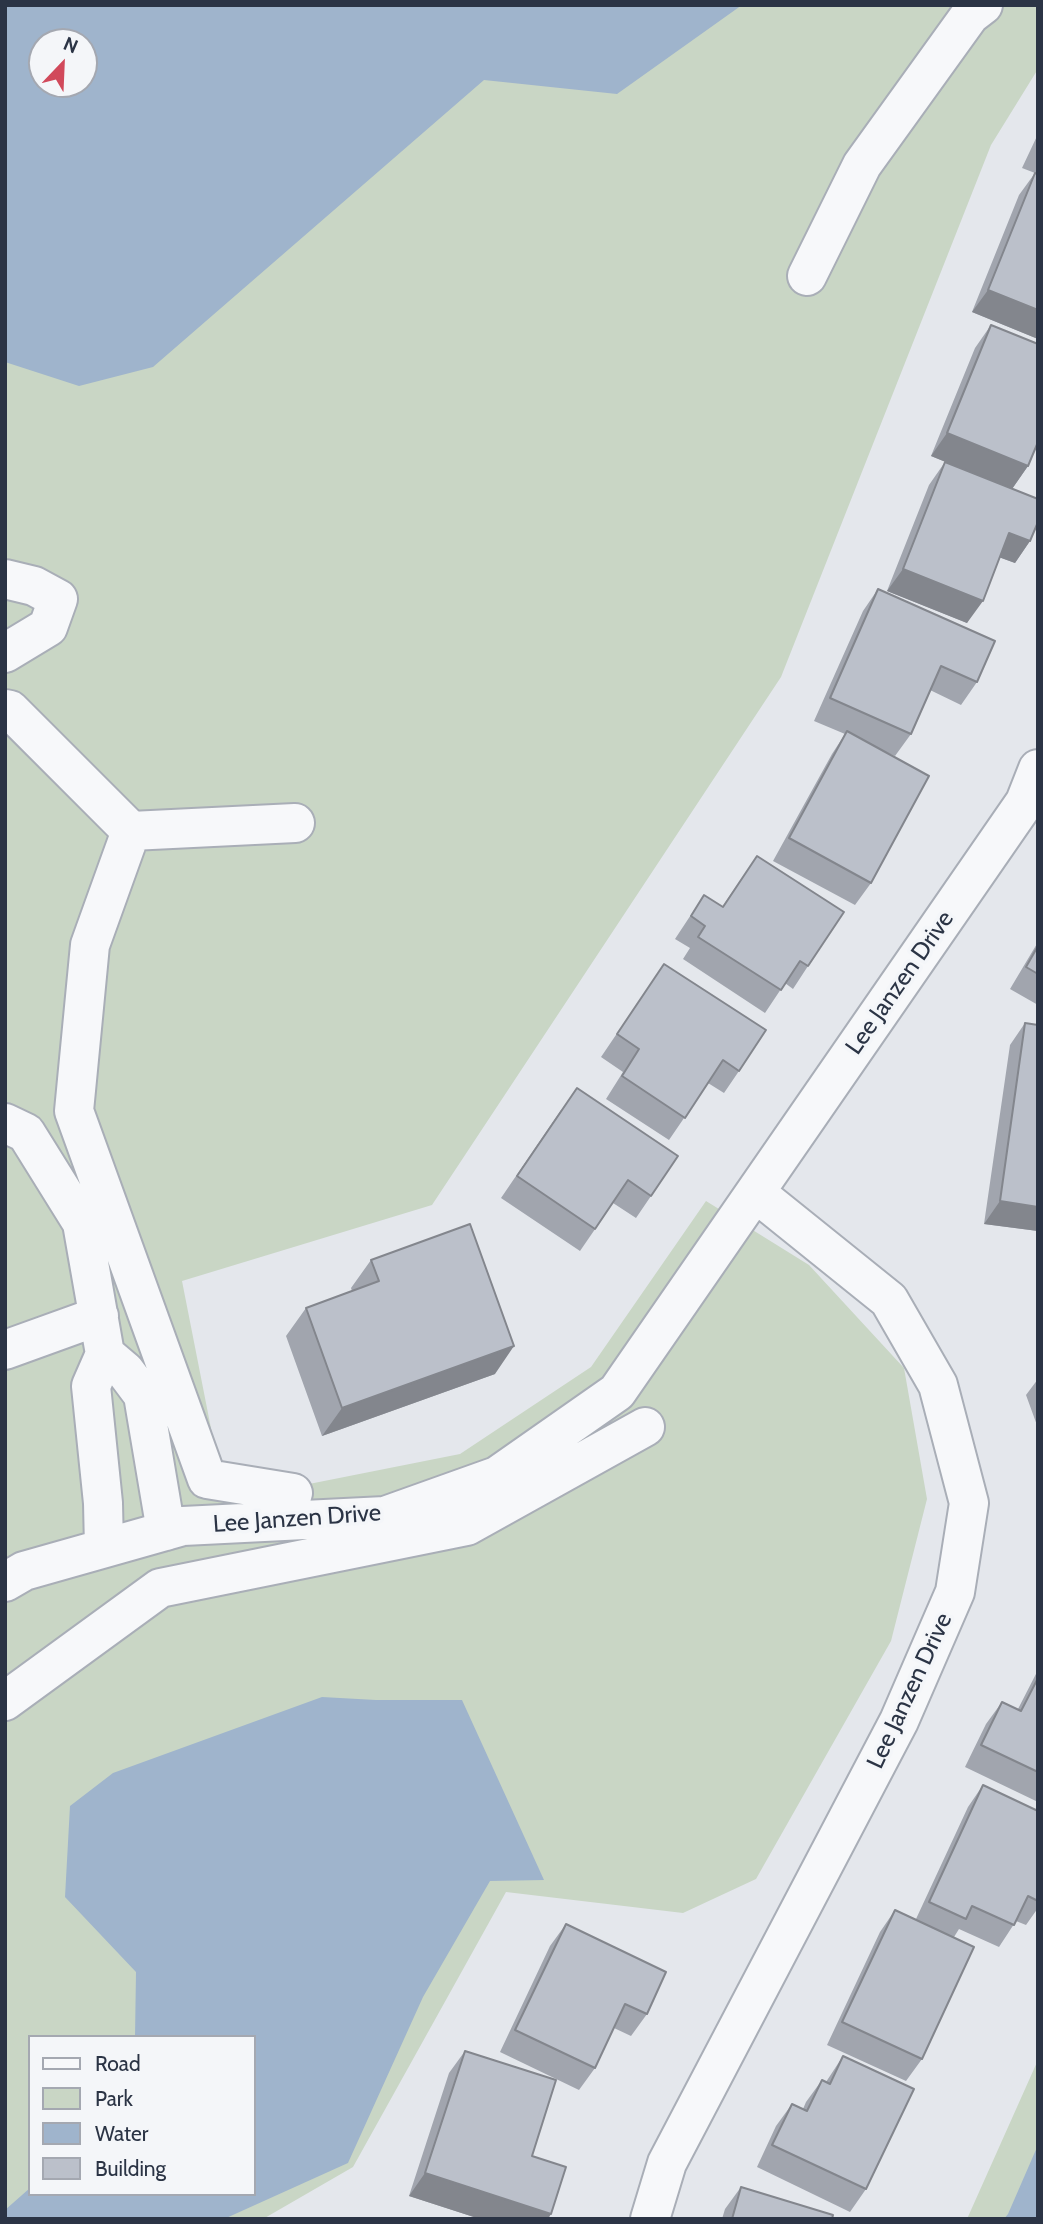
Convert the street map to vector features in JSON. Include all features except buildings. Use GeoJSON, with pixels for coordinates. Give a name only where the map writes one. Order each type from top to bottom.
{"type":"FeatureCollection","features":[{"type":"Feature","properties":{"kind":"street"},"geometry":{"type":"LineString","coordinates":[[807,276],[862,165],[970,15],[983,5]]}},
{"type":"Feature","properties":{"kind":"street"},"geometry":{"type":"LineString","coordinates":[[5,579],[34,586],[58,599],[48,627],[5,653]]}},
{"type":"Feature","properties":{"kind":"street"},"geometry":{"type":"LineString","coordinates":[[5,709],[10,709],[131,831],[295,823]]}},
{"type":"Feature","properties":{"kind":"street","name":"Lee Janzen Drive"},"geometry":{"type":"LineString","coordinates":[[5,1582],[24,1571],[183,1526],[385,1516],[498,1476],[617,1392],[1025,802],[1038,769]]}},
{"type":"Feature","properties":{"kind":"street"},"geometry":{"type":"LineString","coordinates":[[131,831],[90,945],[74,1111],[207,1479],[293,1493]]}},
{"type":"Feature","properties":{"kind":"street"},"geometry":{"type":"LineString","coordinates":[[5,1123],[26,1133],[82,1223],[105,1354],[91,1386],[103,1503],[104,1548]]}},
{"type":"Feature","properties":{"kind":"street","name":"Lee Janzen Drive"},"geometry":{"type":"LineString","coordinates":[[650,2219],[667,2164],[900,1721],[956,1592],[969,1503],[939,1385],[889,1300],[756,1193]]}},
{"type":"Feature","properties":{"kind":"street"},"geometry":{"type":"LineString","coordinates":[[5,1350],[99,1316]]}},
{"type":"Feature","properties":{"kind":"street"},"geometry":{"type":"LineString","coordinates":[[105,1354],[125,1371],[143,1395],[166,1531]]}},
{"type":"Feature","properties":{"kind":"street"},"geometry":{"type":"LineString","coordinates":[[5,1701],[160,1588],[467,1525],[645,1427]]}},
{"type":"Feature","properties":{"kind":"green space"},"geometry":{"type":"Polygon","coordinates":[[[5,5],[1038,5],[1038,69],[991,145],[781,677],[432,1205],[182,1281],[218,1464],[309,1484],[460,1454],[591,1367],[706,1201],[809,1265],[904,1368],[927,1499],[891,1641],[756,1879],[683,1913],[506,1892],[353,2167],[263,2219],[5,2219],[5,5]]]}},
{"type":"Feature","properties":{"kind":"green space"},"geometry":{"type":"Polygon","coordinates":[[[1038,2060],[1038,2219],[967,2219],[1038,2060]]]}},
{"type":"Feature","properties":{"kind":"water"},"geometry":{"type":"Polygon","coordinates":[[[5,5],[742,5],[617,94],[484,80],[153,367],[79,386],[5,362],[5,5]]]}},
{"type":"Feature","properties":{"kind":"water"},"geometry":{"type":"Polygon","coordinates":[[[322,1697],[462,1700],[544,1880],[490,1881],[423,1997],[348,2163],[224,2219],[5,2219],[5,2210],[28,2190],[28,2196],[256,2196],[256,2035],[135,2035],[136,1972],[65,1897],[70,1806],[113,1773],[322,1697]]]}},
{"type":"Feature","properties":{"kind":"water"},"geometry":{"type":"Polygon","coordinates":[[[1038,2145],[1038,2219],[1004,2219],[1008,2214],[1038,2145]]]}}]}
